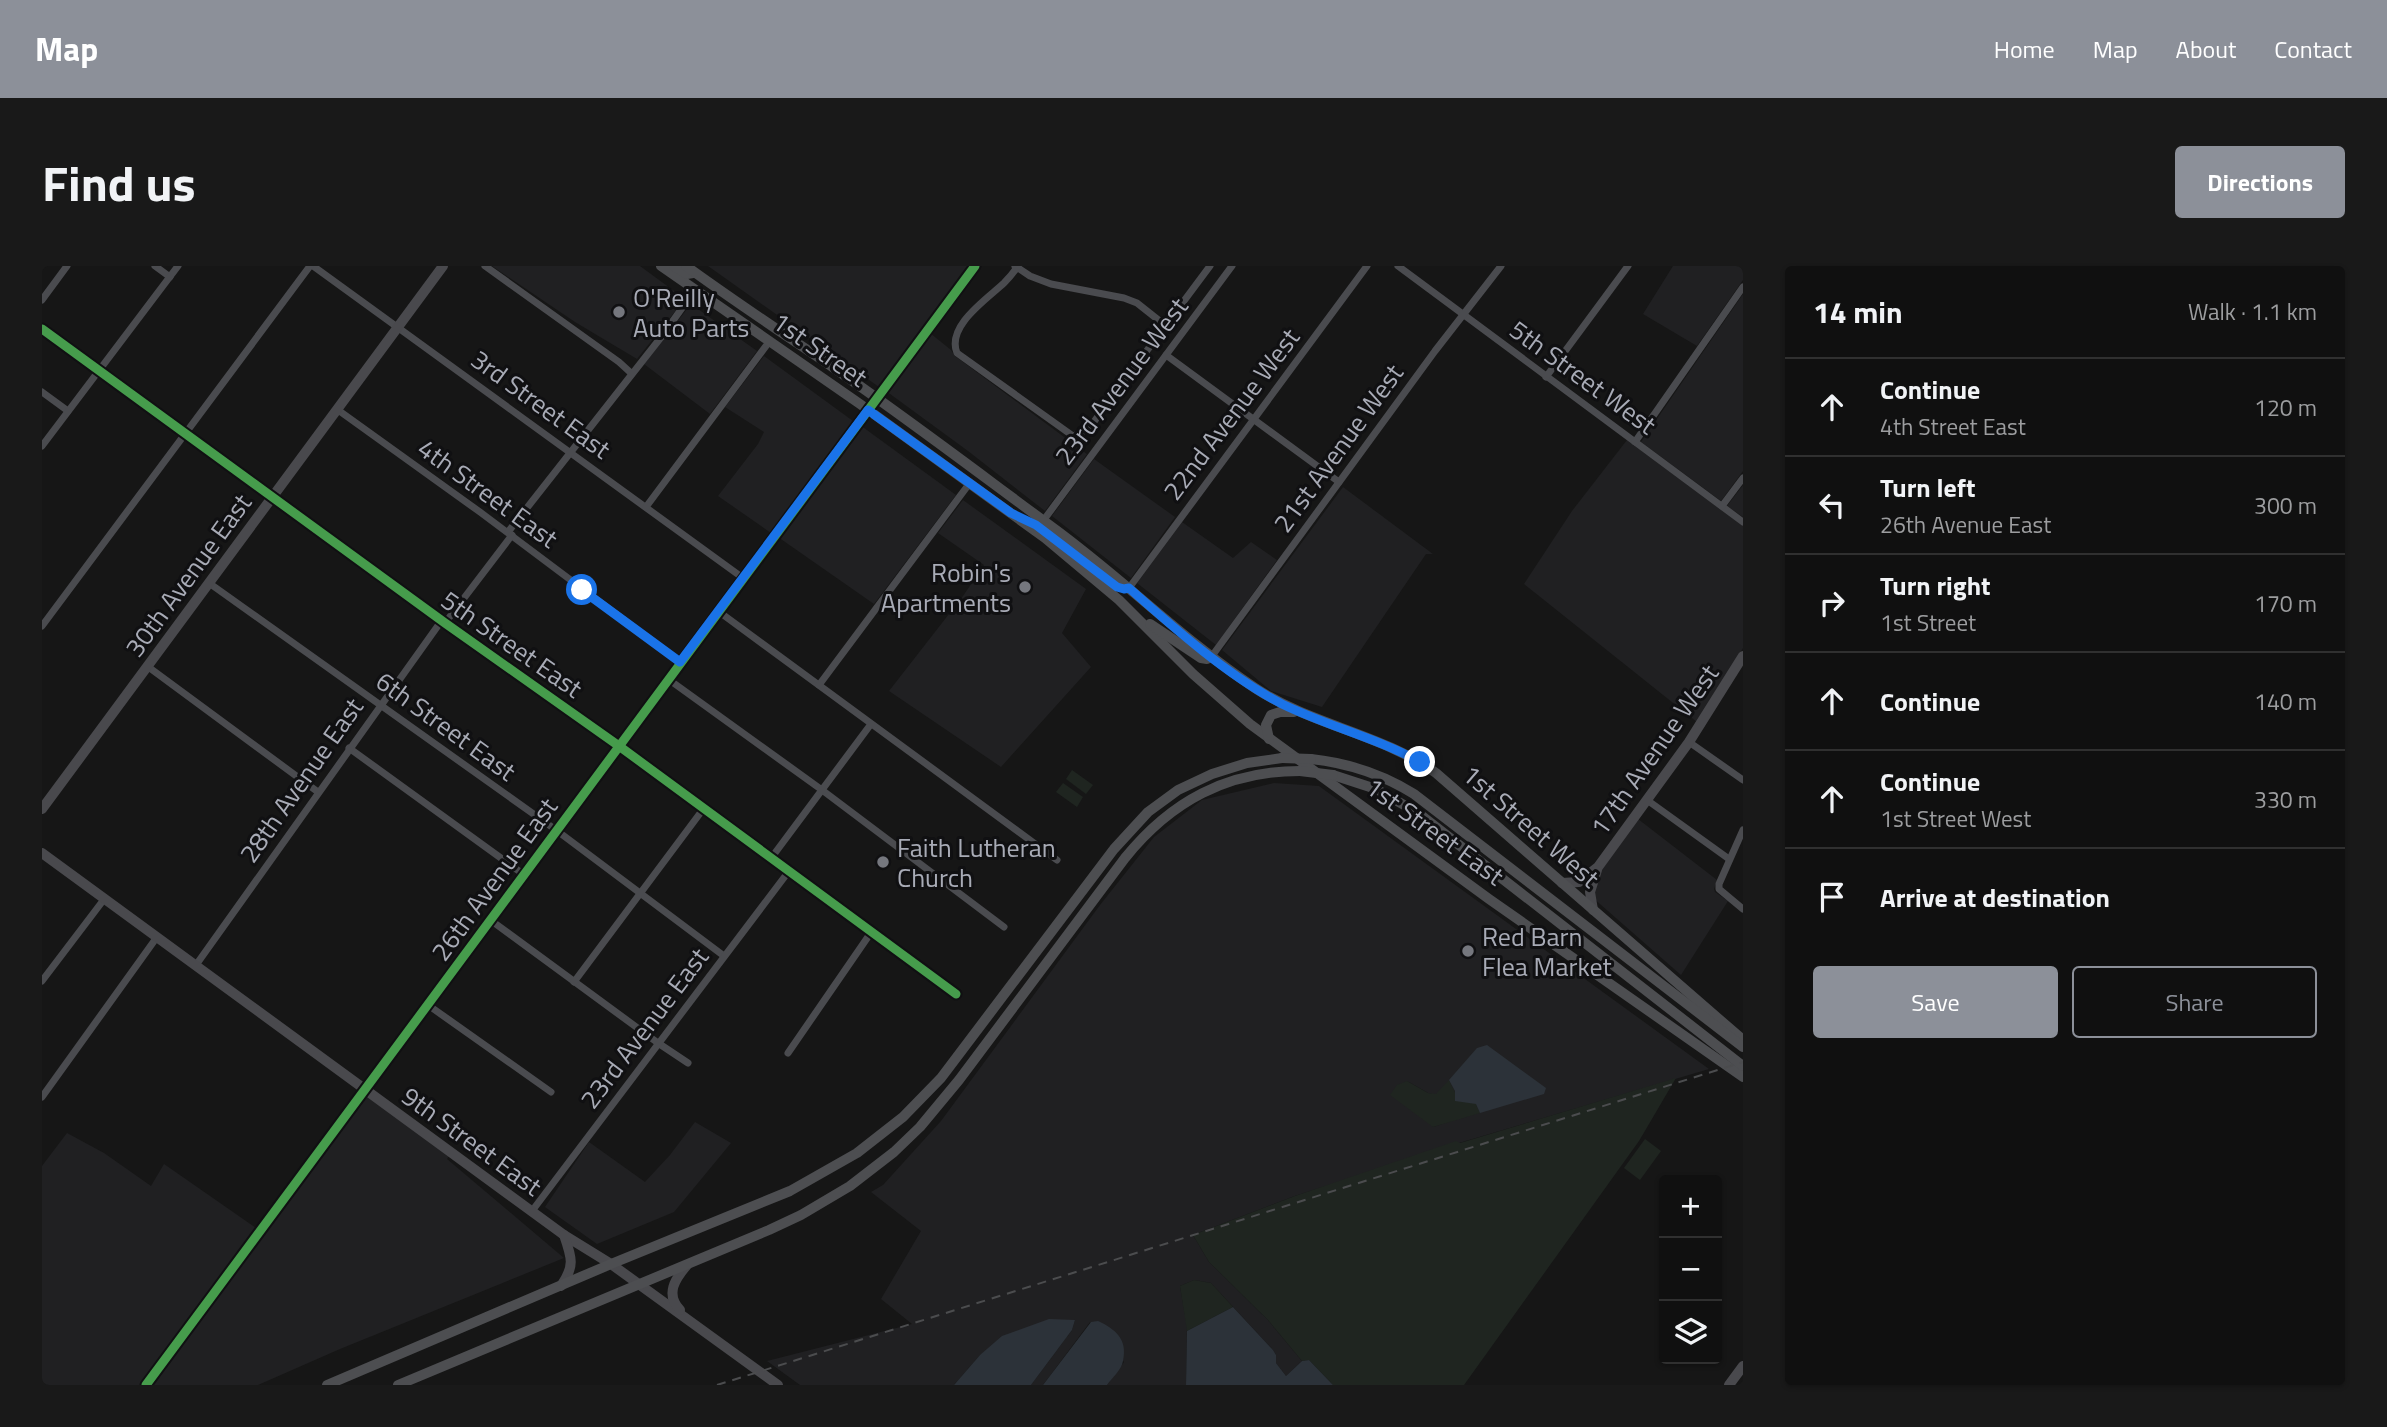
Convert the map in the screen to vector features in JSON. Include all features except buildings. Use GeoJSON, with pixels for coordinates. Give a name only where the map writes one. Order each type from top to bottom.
{"type":"FeatureCollection","features":[{"type":"Feature","properties":{"kind":"main road","name":"1st Street"},"geometry":{"type":"LineString","coordinates":[[661,266],[1011,513],[1074,561],[1119,600]]}},
{"type":"Feature","properties":{"kind":"main road","name":"1st Street"},"geometry":{"type":"LineString","coordinates":[[674,266],[687,274],[690,269],[876,398],[1129,588]]}},
{"type":"Feature","properties":{"kind":"main road"},"geometry":{"type":"LineString","coordinates":[[695,290],[703,288],[757,324],[776,330]]}},
{"type":"Feature","properties":{"kind":"main road"},"geometry":{"type":"LineString","coordinates":[[1011,513],[1036,525],[1117,587],[1129,588],[1127,601],[1136,616],[1198,656],[1207,659],[1212,656]]}},
{"type":"Feature","properties":{"kind":"main road","name":"1st Street West"},"geometry":{"type":"LineString","coordinates":[[1129,588],[1165,620],[1262,692],[1300,712],[1392,748],[1442,777],[1743,1040]]}},
{"type":"Feature","properties":{"kind":"main road","name":"1st Street East"},"geometry":{"type":"LineString","coordinates":[[1119,600],[1203,684],[1269,738],[1489,899],[1743,1077]]}},
{"type":"Feature","properties":{"kind":"main road"},"geometry":{"type":"LineString","coordinates":[[1269,738],[1266,725],[1271,715],[1300,712]]}},
{"type":"Feature","properties":{"kind":"main road","name":"1st Street West"},"geometry":{"type":"LineString","coordinates":[[327,1385],[790,1191],[836,1167],[871,1143],[916,1104],[953,1065],[1114,849],[1139,821],[1168,797],[1200,779],[1235,766],[1282,758],[1346,764],[1371,772],[1414,794],[1743,1046]]}},
{"type":"Feature","properties":{"kind":"main road","name":"1st Street West"},"geometry":{"type":"LineString","coordinates":[[398,1385],[687,1265],[811,1210],[850,1186],[894,1152],[943,1101],[1125,858],[1149,830],[1199,794],[1232,781],[1268,773],[1300,771],[1333,775],[1376,789],[1418,813],[1743,1066]]}},
{"type":"Feature","properties":{"kind":"street"},"geometry":{"type":"LineString","coordinates":[[42,300],[67,266]]}},
{"type":"Feature","properties":{"kind":"street"},"geometry":{"type":"LineString","coordinates":[[155,266],[170,277]]}},
{"type":"Feature","properties":{"kind":"street"},"geometry":{"type":"LineString","coordinates":[[42,446],[178,266]]}},
{"type":"Feature","properties":{"kind":"street"},"geometry":{"type":"LineString","coordinates":[[42,626],[311,266]]}},
{"type":"Feature","properties":{"kind":"street","name":"3rd Street East"},"geometry":{"type":"LineString","coordinates":[[311,266],[743,578]]}},
{"type":"Feature","properties":{"kind":"street","name":"30th Avenue East"},"geometry":{"type":"LineString","coordinates":[[42,809],[443,266]]}},
{"type":"Feature","properties":{"kind":"street"},"geometry":{"type":"LineString","coordinates":[[485,266],[631,373]]}},
{"type":"Feature","properties":{"kind":"street","name":"26th Avenue East"},"geometry":{"type":"LineString","coordinates":[[146,1385],[975,266]]}},
{"type":"Feature","properties":{"kind":"street"},"geometry":{"type":"LineString","coordinates":[[1166,326],[1137,303],[1051,284],[1016,267],[1004,283],[966,318],[954,349],[1073,436],[1093,423],[1166,326],[1210,266]]}},
{"type":"Feature","properties":{"kind":"street","name":"23rd Avenue West"},"geometry":{"type":"LineString","coordinates":[[1043,521],[1233,266]]}},
{"type":"Feature","properties":{"kind":"street","name":"22nd Avenue West"},"geometry":{"type":"LineString","coordinates":[[1129,588],[1367,266]]}},
{"type":"Feature","properties":{"kind":"street","name":"5th Street West"},"geometry":{"type":"LineString","coordinates":[[1398,266],[1743,522]]}},
{"type":"Feature","properties":{"kind":"street","name":"21st Avenue West"},"geometry":{"type":"LineString","coordinates":[[1212,656],[1501,266]]}},
{"type":"Feature","properties":{"kind":"street"},"geometry":{"type":"LineString","coordinates":[[1546,377],[1628,266]]}},
{"type":"Feature","properties":{"kind":"street"},"geometry":{"type":"LineString","coordinates":[[1635,442],[1743,287]]}},
{"type":"Feature","properties":{"kind":"street","name":"28th Avenue East"},"geometry":{"type":"LineString","coordinates":[[196,965],[349,748],[510,534],[556,468],[662,336],[695,290]]}},
{"type":"Feature","properties":{"kind":"street","name":"5th Street East"},"geometry":{"type":"LineString","coordinates":[[42,330],[444,622],[620,746],[956,994]]}},
{"type":"Feature","properties":{"kind":"street"},"geometry":{"type":"LineString","coordinates":[[646,507],[769,342]]}},
{"type":"Feature","properties":{"kind":"street"},"geometry":{"type":"LineString","coordinates":[[1166,355],[1339,482]]}},
{"type":"Feature","properties":{"kind":"street"},"geometry":{"type":"LineString","coordinates":[[42,392],[68,411]]}},
{"type":"Feature","properties":{"kind":"street","name":"4th Street East"},"geometry":{"type":"LineString","coordinates":[[338,410],[510,534],[680,662]]}},
{"type":"Feature","properties":{"kind":"street"},"geometry":{"type":"LineString","coordinates":[[1722,506],[1743,478]]}},
{"type":"Feature","properties":{"kind":"street"},"geometry":{"type":"LineString","coordinates":[[819,685],[969,484]]}},
{"type":"Feature","properties":{"kind":"street","name":"6th Street East"},"geometry":{"type":"LineString","coordinates":[[209,583],[556,830],[724,956]]}},
{"type":"Feature","properties":{"kind":"street"},"geometry":{"type":"LineString","coordinates":[[718,611],[1057,860]]}},
{"type":"Feature","properties":{"kind":"street","name":"17th Avenue West"},"geometry":{"type":"LineString","coordinates":[[1563,883],[1579,882],[1598,867],[1689,742],[1743,656]]}},
{"type":"Feature","properties":{"kind":"street"},"geometry":{"type":"LineString","coordinates":[[147,666],[318,793]]}},
{"type":"Feature","properties":{"kind":"street"},"geometry":{"type":"LineString","coordinates":[[668,679],[822,790],[1004,927]]}},
{"type":"Feature","properties":{"kind":"street"},"geometry":{"type":"LineString","coordinates":[[772,857],[871,724]]}},
{"type":"Feature","properties":{"kind":"street"},"geometry":{"type":"LineString","coordinates":[[1689,742],[1743,780]]}},
{"type":"Feature","properties":{"kind":"street"},"geometry":{"type":"LineString","coordinates":[[349,748],[523,874]]}},
{"type":"Feature","properties":{"kind":"street"},"geometry":{"type":"LineString","coordinates":[[1647,800],[1729,859]]}},
{"type":"Feature","properties":{"kind":"street"},"geometry":{"type":"LineString","coordinates":[[575,982],[704,808]]}},
{"type":"Feature","properties":{"kind":"street"},"geometry":{"type":"LineString","coordinates":[[1743,830],[1719,889],[1743,909]]}},
{"type":"Feature","properties":{"kind":"street","name":"9th Street East"},"geometry":{"type":"LineString","coordinates":[[42,853],[564,1235],[611,1265],[778,1385]]}},
{"type":"Feature","properties":{"kind":"street","name":"17th Avenue West"},"geometry":{"type":"LineString","coordinates":[[1593,910],[1590,892],[1598,867]]}},
{"type":"Feature","properties":{"kind":"street","name":"23rd Avenue East"},"geometry":{"type":"LineString","coordinates":[[532,1211],[789,871]]}},
{"type":"Feature","properties":{"kind":"street"},"geometry":{"type":"LineString","coordinates":[[42,981],[105,898]]}},
{"type":"Feature","properties":{"kind":"street"},"geometry":{"type":"LineString","coordinates":[[489,919],[688,1063]]}},
{"type":"Feature","properties":{"kind":"street"},"geometry":{"type":"LineString","coordinates":[[788,1054],[872,931]]}},
{"type":"Feature","properties":{"kind":"street"},"geometry":{"type":"LineString","coordinates":[[42,1097],[157,937]]}},
{"type":"Feature","properties":{"kind":"street"},"geometry":{"type":"LineString","coordinates":[[428,1005],[551,1092]]}},
{"type":"Feature","properties":{"kind":"street"},"geometry":{"type":"LineString","coordinates":[[560,1288],[572,1267],[564,1235]]}},
{"type":"Feature","properties":{"kind":"street"},"geometry":{"type":"LineString","coordinates":[[687,1265],[673,1285],[672,1293],[675,1305],[690,1321]]}},
{"type":"Feature","properties":{"kind":"street"},"geometry":{"type":"LineString","coordinates":[[1736,1381],[1743,1366]]}},
{"type":"Feature","properties":{"kind":"shaded area"},"geometry":{"type":"Polygon","coordinates":[[[492,266],[640,266],[685,299],[637,359],[575,322],[492,266]]]}},
{"type":"Feature","properties":{"kind":"shaded area"},"geometry":{"type":"Polygon","coordinates":[[[708,266],[970,266],[879,387],[708,266]]]}},
{"type":"Feature","properties":{"kind":"shaded area"},"geometry":{"type":"Polygon","coordinates":[[[1673,266],[1743,266],[1743,280],[1697,346],[1643,314],[1673,266]]]}},
{"type":"Feature","properties":{"kind":"shaded area"},"geometry":{"type":"Polygon","coordinates":[[[1743,294],[1743,471],[1721,501],[1641,442],[1743,294]]]}},
{"type":"Feature","properties":{"kind":"shaded area"},"geometry":{"type":"Polygon","coordinates":[[[691,304],[757,351],[710,414],[644,364],[691,304]]]}},
{"type":"Feature","properties":{"kind":"shaded area"},"geometry":{"type":"Polygon","coordinates":[[[930,333],[955,356],[1087,454],[1045,511],[886,391],[930,333]]]}},
{"type":"Feature","properties":{"kind":"shaded area"},"geometry":{"type":"Polygon","coordinates":[[[764,356],[853,421],[771,533],[718,496],[758,444],[764,432],[725,407],[764,356]]]}},
{"type":"Feature","properties":{"kind":"shaded area"},"geometry":{"type":"Polygon","coordinates":[[[860,425],[956,495],[874,604],[778,537],[860,425]]]}},
{"type":"Feature","properties":{"kind":"shaded area"},"geometry":{"type":"Polygon","coordinates":[[[1627,440],[1743,526],[1743,648],[1697,722],[1524,584],[1572,511],[1627,440]]]}},
{"type":"Feature","properties":{"kind":"shaded area"},"geometry":{"type":"Polygon","coordinates":[[[1094,459],[1175,517],[1131,578],[1052,516],[1094,459]]]}},
{"type":"Feature","properties":{"kind":"shaded area"},"geometry":{"type":"Polygon","coordinates":[[[1743,485],[1743,517],[1727,506],[1743,485]]]}},
{"type":"Feature","properties":{"kind":"shaded area"},"geometry":{"type":"Polygon","coordinates":[[[1343,487],[1433,554],[1426,554],[1322,707],[1271,691],[1222,650],[1343,487]]]}},
{"type":"Feature","properties":{"kind":"shaded area"},"geometry":{"type":"Polygon","coordinates":[[[963,500],[1086,589],[1062,633],[1091,667],[1001,767],[889,691],[984,565],[938,533],[963,500]]]}},
{"type":"Feature","properties":{"kind":"shaded area"},"geometry":{"type":"Polygon","coordinates":[[[1182,522],[1233,558],[1251,542],[1277,560],[1216,645],[1137,583],[1182,522]]]}},
{"type":"Feature","properties":{"kind":"shaded area"},"geometry":{"type":"Polygon","coordinates":[[[1072,770],[1093,785],[1086,794],[1066,779],[1072,770]]]}},
{"type":"Feature","properties":{"kind":"shaded area"},"geometry":{"type":"Polygon","coordinates":[[[1063,783],[1083,797],[1077,807],[1056,792],[1063,783]]]}},
{"type":"Feature","properties":{"kind":"shaded area"},"geometry":{"type":"Polygon","coordinates":[[[1274,783],[1319,786],[1709,1069],[1459,1143],[1295,1196],[1193,1235],[1209,1262],[1268,1320],[1302,1361],[1286,1376],[1276,1363],[1273,1350],[1211,1283],[1194,1280],[1180,1286],[1187,1327],[1186,1385],[1107,1385],[1124,1362],[1090,1322],[1043,1385],[1031,1385],[1072,1330],[1075,1320],[980,1355],[954,1385],[800,1385],[767,1361],[912,1324],[881,1299],[921,1231],[871,1192],[883,1185],[941,1121],[1100,905],[1154,837],[1202,800],[1274,783]],[[1407,1081],[1433,1127],[1451,1121],[1436,1095],[1407,1081]]]}},
{"type":"Feature","properties":{"kind":"shaded area"},"geometry":{"type":"Polygon","coordinates":[[[1638,819],[1717,880],[1715,892],[1728,901],[1681,975],[1592,897],[1602,869],[1638,819]]]}},
{"type":"Feature","properties":{"kind":"shaded area"},"geometry":{"type":"Polygon","coordinates":[[[1487,1045],[1546,1088],[1544,1094],[1480,1113],[1476,1104],[1455,1101],[1455,1091],[1449,1080],[1477,1048],[1487,1045]]]}},
{"type":"Feature","properties":{"kind":"shaded area"},"geometry":{"type":"Polygon","coordinates":[[[1676,1078],[1639,1141],[1464,1385],[1333,1385],[1309,1360],[1302,1361],[1268,1320],[1209,1262],[1193,1235],[1295,1196],[1456,1141],[1460,1143],[1676,1078]]]}},
{"type":"Feature","properties":{"kind":"shaded area"},"geometry":{"type":"Polygon","coordinates":[[[1449,1080],[1457,1097],[1476,1104],[1480,1113],[1433,1127],[1390,1095],[1397,1085],[1407,1081],[1428,1093],[1436,1094],[1449,1080]]]}},
{"type":"Feature","properties":{"kind":"shaded area"},"geometry":{"type":"Polygon","coordinates":[[[365,1094],[450,1155],[447,1159],[564,1258],[258,1385],[151,1385],[365,1094]]]}},
{"type":"Feature","properties":{"kind":"shaded area"},"geometry":{"type":"Polygon","coordinates":[[[695,1122],[731,1143],[674,1212],[597,1244],[545,1207],[589,1142],[645,1182],[695,1122]]]}},
{"type":"Feature","properties":{"kind":"shaded area"},"geometry":{"type":"Polygon","coordinates":[[[67,1133],[104,1153],[151,1186],[164,1164],[256,1228],[141,1385],[42,1385],[42,1166],[67,1133]]]}},
{"type":"Feature","properties":{"kind":"shaded area"},"geometry":{"type":"Polygon","coordinates":[[[1645,1139],[1661,1151],[1640,1180],[1624,1168],[1645,1139]]]}},
{"type":"Feature","properties":{"kind":"shaded area"},"geometry":{"type":"Polygon","coordinates":[[[1194,1280],[1211,1283],[1233,1307],[1187,1331],[1180,1286],[1194,1280]]]}},
{"type":"Feature","properties":{"kind":"shaded area"},"geometry":{"type":"Polygon","coordinates":[[[1233,1307],[1273,1350],[1276,1363],[1286,1376],[1302,1361],[1309,1360],[1333,1385],[1186,1385],[1187,1331],[1233,1307]]]}},
{"type":"Feature","properties":{"kind":"shaded area"},"geometry":{"type":"Polygon","coordinates":[[[1049,1319],[1075,1320],[1072,1330],[1031,1385],[954,1385],[980,1355],[1002,1336],[1049,1319]]]}},
{"type":"Feature","properties":{"kind":"shaded area"},"geometry":{"type":"Polygon","coordinates":[[[1098,1321],[1115,1331],[1124,1347],[1122,1364],[1107,1385],[1043,1385],[1091,1322],[1098,1321]]]}},
{"type":"Feature","properties":{"kind":"railway"},"geometry":{"type":"LineString","coordinates":[[717,1385],[1743,1062]]}},
{"type":"Feature","properties":{"kind":"cycle path"},"geometry":{"type":"LineString","coordinates":[[146,1385],[975,266]]}},
{"type":"Feature","properties":{"kind":"cycle path"},"geometry":{"type":"LineString","coordinates":[[42,329],[445,623],[619,746],[956,994]]}},
{"type":"Feature","properties":{"kind":"place","name":"O'Reilly Auto Parts"},"geometry":{"type":"Point","coordinates":[619,312]}},
{"type":"Feature","properties":{"kind":"place","name":"Robin's Apartments"},"geometry":{"type":"Point","coordinates":[1025,587]}},
{"type":"Feature","properties":{"kind":"place","name":"Faith Lutheran Church"},"geometry":{"type":"Point","coordinates":[883,862]}},
{"type":"Feature","properties":{"kind":"place","name":"Red Barn Flea Market"},"geometry":{"type":"Point","coordinates":[1468,951]}},
{"type":"Feature","properties":{"kind":"route"},"geometry":{"type":"LineString","coordinates":[[582,590],[680,662],[868,410],[1011,513],[1036,525],[1117,587],[1129,588],[1165,620],[1262,692],[1300,712],[1392,748],[1420,762]]}}]}
